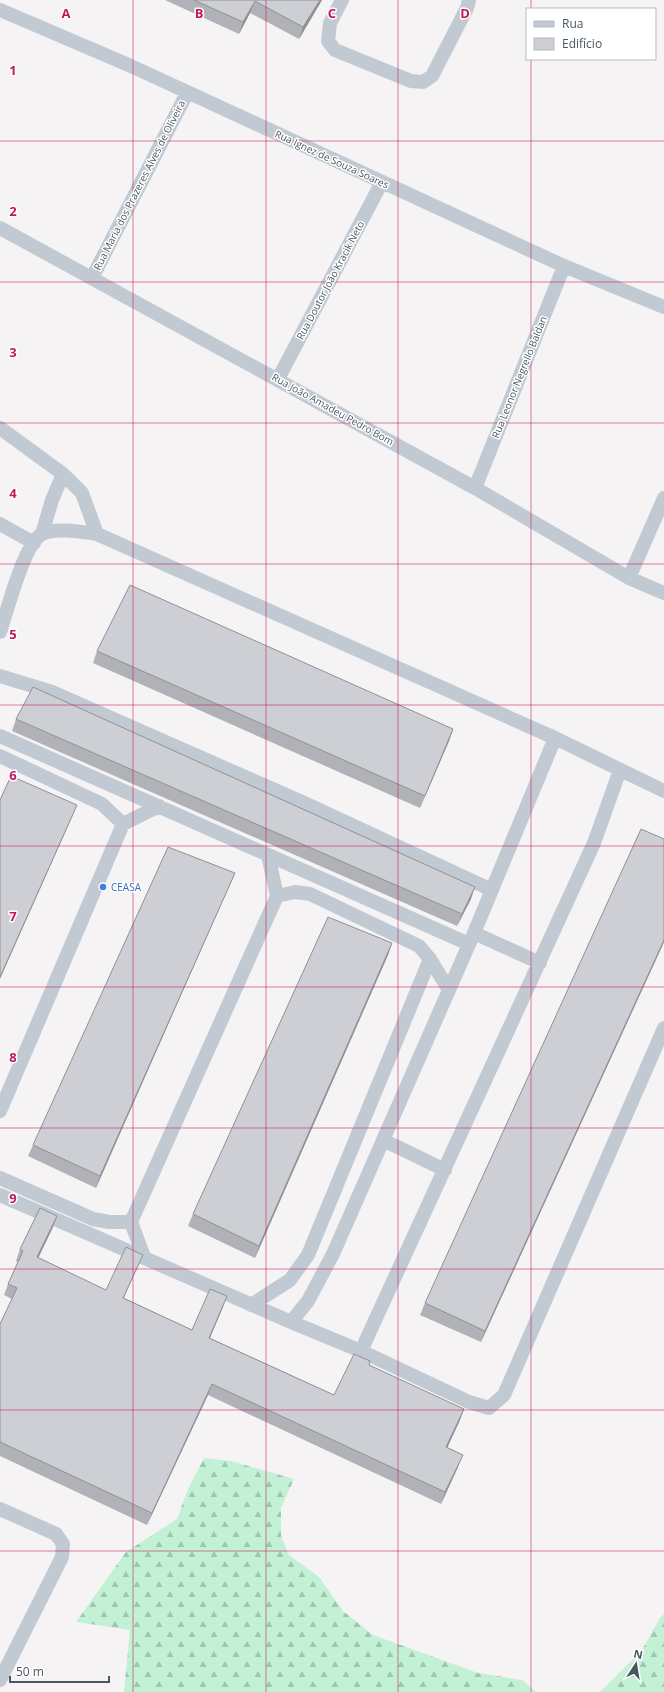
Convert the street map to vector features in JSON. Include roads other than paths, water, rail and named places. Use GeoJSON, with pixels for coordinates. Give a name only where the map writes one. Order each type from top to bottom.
{"type":"FeatureCollection","features":[{"type":"Feature","properties":{"kind":"street"},"geometry":{"type":"LineString","coordinates":[[342,0],[330,23],[329,29],[328,41],[335,50],[411,81],[423,82],[432,76],[467,8],[469,0]]}},
{"type":"Feature","properties":{"kind":"street","name":"Rua Ignez de Souza Soares"},"geometry":{"type":"LineString","coordinates":[[0,10],[131,66],[564,266],[664,307]]}},
{"type":"Feature","properties":{"kind":"street","name":"Rua Maria dos Prazeres Alves de Oliveira"},"geometry":{"type":"LineString","coordinates":[[92,278],[187,93]]}},
{"type":"Feature","properties":{"kind":"street","name":"Rua Doutor João Kracik Neto"},"geometry":{"type":"LineString","coordinates":[[278,379],[382,182]]}},
{"type":"Feature","properties":{"kind":"street","name":"Rua João Amadeu Pedro Bom"},"geometry":{"type":"LineString","coordinates":[[0,228],[475,488],[629,578],[664,593]]}},
{"type":"Feature","properties":{"kind":"street","name":"Rua Leonor Negrello Baldan"},"geometry":{"type":"LineString","coordinates":[[475,488],[564,266]]}},
{"type":"Feature","properties":{"kind":"street"},"geometry":{"type":"LineString","coordinates":[[0,428],[63,474],[82,493],[97,534]]}},
{"type":"Feature","properties":{"kind":"street"},"geometry":{"type":"LineString","coordinates":[[0,632],[24,559],[38,539],[63,474]]}},
{"type":"Feature","properties":{"kind":"street"},"geometry":{"type":"LineString","coordinates":[[629,578],[664,498]]}},
{"type":"Feature","properties":{"kind":"street"},"geometry":{"type":"LineString","coordinates":[[0,524],[38,539],[68,530],[97,534],[555,738],[664,791]]}},
{"type":"Feature","properties":{"kind":"street"},"geometry":{"type":"LineString","coordinates":[[0,676],[66,698],[302,802],[492,890]]}},
{"type":"Feature","properties":{"kind":"street"},"geometry":{"type":"LineString","coordinates":[[0,686],[17,682]]}},
{"type":"Feature","properties":{"kind":"street"},"geometry":{"type":"LineString","coordinates":[[0,736],[268,855],[471,939],[540,963]]}},
{"type":"Feature","properties":{"kind":"street"},"geometry":{"type":"LineString","coordinates":[[291,1322],[308,1300],[333,1254],[471,939],[555,738]]}},
{"type":"Feature","properties":{"kind":"street"},"geometry":{"type":"LineString","coordinates":[[0,756],[102,804],[123,824]]}},
{"type":"Feature","properties":{"kind":"street"},"geometry":{"type":"LineString","coordinates":[[361,1351],[594,843],[620,770]]}},
{"type":"Feature","properties":{"kind":"street"},"geometry":{"type":"LineString","coordinates":[[0,1111],[123,824],[159,806]]}},
{"type":"Feature","properties":{"kind":"street"},"geometry":{"type":"LineString","coordinates":[[144,1257],[131,1222],[276,896],[268,855]]}},
{"type":"Feature","properties":{"kind":"street"},"geometry":{"type":"LineString","coordinates":[[276,896],[294,892],[310,894],[419,946],[430,959],[449,990]]}},
{"type":"Feature","properties":{"kind":"street"},"geometry":{"type":"LineString","coordinates":[[251,1305],[290,1280],[308,1255],[430,959]]}},
{"type":"Feature","properties":{"kind":"street"},"geometry":{"type":"LineString","coordinates":[[0,1194],[251,1305],[361,1351],[469,1402],[489,1408],[504,1395],[664,1028]]}},
{"type":"Feature","properties":{"kind":"street"},"geometry":{"type":"LineString","coordinates":[[383,1140],[445,1170]]}},
{"type":"Feature","properties":{"kind":"street"},"geometry":{"type":"LineString","coordinates":[[0,1178],[93,1219],[109,1222],[131,1222]]}},
{"type":"Feature","properties":{"kind":"street"},"geometry":{"type":"LineString","coordinates":[[0,1509],[56,1534],[63,1544],[62,1557],[0,1680]]}},
{"type":"Feature","properties":{"kind":"place","name":"CEASA"},"geometry":{"type":"Point","coordinates":[103,887]}}]}
